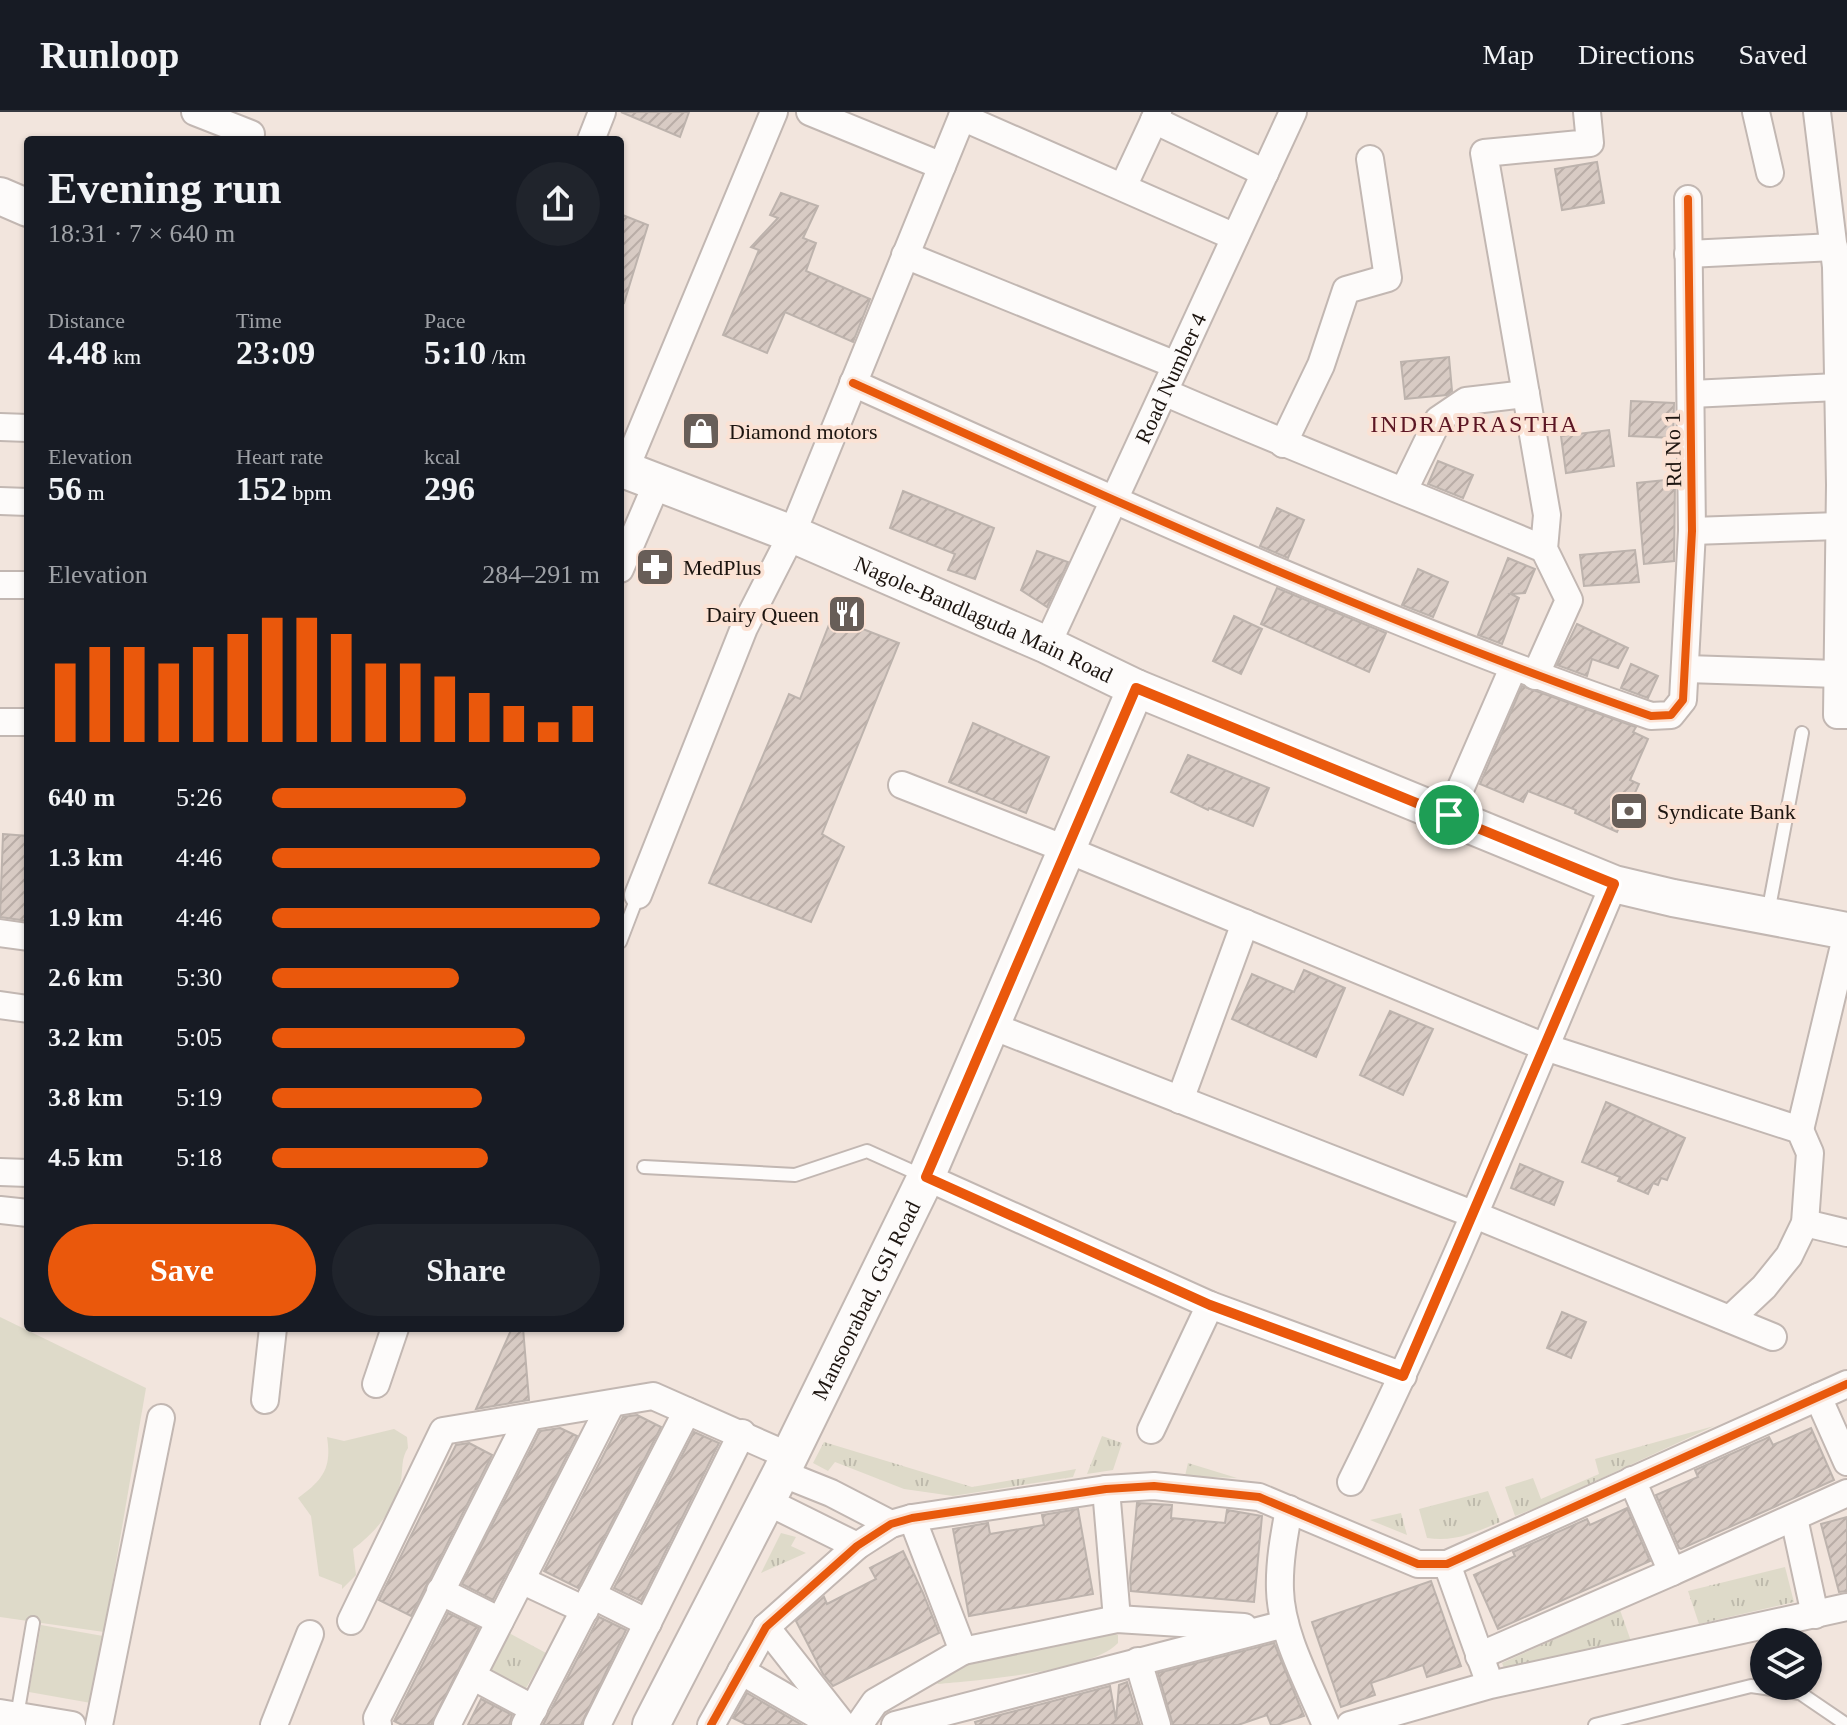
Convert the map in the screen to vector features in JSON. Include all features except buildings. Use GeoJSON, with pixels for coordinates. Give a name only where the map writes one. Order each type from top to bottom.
{"type":"FeatureCollection","features":[{"type":"Feature","properties":{"kind":"street"},"geometry":{"type":"LineString","coordinates":[[195,112],[253,129]]}},
{"type":"Feature","properties":{"kind":"street"},"geometry":{"type":"LineString","coordinates":[[593,136],[602,112]]}},
{"type":"Feature","properties":{"kind":"street"},"geometry":{"type":"LineString","coordinates":[[624,464],[774,112]]}},
{"type":"Feature","properties":{"kind":"street"},"geometry":{"type":"LineString","coordinates":[[810,112],[942,166]]}},
{"type":"Feature","properties":{"kind":"street","name":"Road Number 4"},"geometry":{"type":"LineString","coordinates":[[1047,645],[1293,112]]}},
{"type":"Feature","properties":{"kind":"street"},"geometry":{"type":"LineString","coordinates":[[1449,815],[1524,672],[1569,600],[1544,549],[1547,515],[1484,153],[1590,143],[1587,112]]}},
{"type":"Feature","properties":{"kind":"street"},"geometry":{"type":"LineString","coordinates":[[1756,112],[1770,173]]}},
{"type":"Feature","properties":{"kind":"street"},"geometry":{"type":"LineString","coordinates":[[1817,112],[1839,260],[1838,387],[1843,485],[1839,526],[1837,674],[1842,715]]}},
{"type":"Feature","properties":{"kind":"street"},"geometry":{"type":"LineString","coordinates":[[638,895],[744,628],[792,534],[963,114],[1235,237]]}},
{"type":"Feature","properties":{"kind":"street"},"geometry":{"type":"LineString","coordinates":[[1123,187],[1156,116],[1265,173]]}},
{"type":"Feature","properties":{"kind":"street"},"geometry":{"type":"LineString","coordinates":[[1283,444],[1321,365],[1346,290],[1388,278],[1370,159]]}},
{"type":"Feature","properties":{"kind":"street"},"geometry":{"type":"LineString","coordinates":[[0,196],[24,206]]}},
{"type":"Feature","properties":{"kind":"street","name":"Rd No 1"},"geometry":{"type":"LineString","coordinates":[[1524,672],[1651,716],[1671,715],[1683,700],[1692,531],[1688,199]]}},
{"type":"Feature","properties":{"kind":"street"},"geometry":{"type":"LineString","coordinates":[[1688,254],[1839,260]]}},
{"type":"Feature","properties":{"kind":"street"},"geometry":{"type":"LineString","coordinates":[[905,255],[1176,365]]}},
{"type":"Feature","properties":{"kind":"street"},"geometry":{"type":"LineString","coordinates":[[853,383],[1114,501],[1524,672]]}},
{"type":"Feature","properties":{"kind":"street"},"geometry":{"type":"LineString","coordinates":[[1691,394],[1838,387]]}},
{"type":"Feature","properties":{"kind":"street"},"geometry":{"type":"LineString","coordinates":[[1164,392],[1283,444],[1404,490],[1544,549]]}},
{"type":"Feature","properties":{"kind":"street"},"geometry":{"type":"LineString","coordinates":[[1404,490],[1438,420],[1466,401],[1526,394]]}},
{"type":"Feature","properties":{"kind":"street"},"geometry":{"type":"LineString","coordinates":[[0,427],[24,428]]}},
{"type":"Feature","properties":{"kind":"street","name":"Nagole-Bandlaguda Main Road"},"geometry":{"type":"LineString","coordinates":[[624,470],[792,534],[1047,645],[1136,688],[1614,884],[1847,932]]}},
{"type":"Feature","properties":{"kind":"street"},"geometry":{"type":"LineString","coordinates":[[624,560],[658,481]]}},
{"type":"Feature","properties":{"kind":"street"},"geometry":{"type":"LineString","coordinates":[[0,501],[24,502]]}},
{"type":"Feature","properties":{"kind":"street"},"geometry":{"type":"LineString","coordinates":[[1692,531],[1839,526]]}},
{"type":"Feature","properties":{"kind":"street"},"geometry":{"type":"LineString","coordinates":[[0,585],[24,585]]}},
{"type":"Feature","properties":{"kind":"street"},"geometry":{"type":"LineString","coordinates":[[1686,669],[1837,674]]}},
{"type":"Feature","properties":{"kind":"street","name":"Mansoorabad, GSI Road"},"geometry":{"type":"LineString","coordinates":[[651,1725],[779,1476],[926,1177],[1136,688]]}},
{"type":"Feature","properties":{"kind":"street"},"geometry":{"type":"LineString","coordinates":[[0,722],[24,722]]}},
{"type":"Feature","properties":{"kind":"street"},"geometry":{"type":"LineString","coordinates":[[902,785],[1068,850],[1545,1047],[1800,1130]]}},
{"type":"Feature","properties":{"kind":"street"},"geometry":{"type":"LineString","coordinates":[[1351,1482],[1403,1376],[1475,1215],[1614,884]]}},
{"type":"Feature","properties":{"kind":"street"},"geometry":{"type":"LineString","coordinates":[[1180,1100],[1245,923]]}},
{"type":"Feature","properties":{"kind":"street"},"geometry":{"type":"LineString","coordinates":[[1730,1319],[1764,1287],[1789,1256],[1805,1223],[1810,1153],[1800,1130],[1847,932]]}},
{"type":"Feature","properties":{"kind":"street"},"geometry":{"type":"LineString","coordinates":[[0,933],[24,936]]}},
{"type":"Feature","properties":{"kind":"street"},"geometry":{"type":"LineString","coordinates":[[0,1005],[24,1008]]}},
{"type":"Feature","properties":{"kind":"street"},"geometry":{"type":"LineString","coordinates":[[992,1026],[1475,1215],[1773,1337]]}},
{"type":"Feature","properties":{"kind":"street"},"geometry":{"type":"LineString","coordinates":[[0,1172],[24,1173]]}},
{"type":"Feature","properties":{"kind":"street"},"geometry":{"type":"LineString","coordinates":[[926,1177],[1210,1305],[1403,1376]]}},
{"type":"Feature","properties":{"kind":"street"},"geometry":{"type":"LineString","coordinates":[[0,1210],[24,1213]]}},
{"type":"Feature","properties":{"kind":"street"},"geometry":{"type":"LineString","coordinates":[[1805,1223],[1847,1233]]}},
{"type":"Feature","properties":{"kind":"street"},"geometry":{"type":"LineString","coordinates":[[1151,1430],[1210,1305]]}},
{"type":"Feature","properties":{"kind":"street"},"geometry":{"type":"LineString","coordinates":[[265,1400],[273,1332]]}},
{"type":"Feature","properties":{"kind":"street"},"geometry":{"type":"LineString","coordinates":[[376,1384],[394,1332]]}},
{"type":"Feature","properties":{"kind":"street"},"geometry":{"type":"LineString","coordinates":[[711,1725],[766,1627],[857,1546],[902,1521],[1106,1489],[1154,1486],[1259,1497],[1418,1564],[1447,1564],[1847,1384]]}},
{"type":"Feature","properties":{"kind":"street"},"geometry":{"type":"LineString","coordinates":[[351,1621],[443,1431],[653,1396],[742,1433],[779,1476],[857,1546]]}},
{"type":"Feature","properties":{"kind":"street"},"geometry":{"type":"LineString","coordinates":[[1818,1397],[1847,1462]]}},
{"type":"Feature","properties":{"kind":"street"},"geometry":{"type":"LineString","coordinates":[[447,1725],[611,1404]]}},
{"type":"Feature","properties":{"kind":"street"},"geometry":{"type":"LineString","coordinates":[[472,1676],[529,1717],[687,1411]]}},
{"type":"Feature","properties":{"kind":"street"},"geometry":{"type":"LineString","coordinates":[[378,1725],[377,1718],[529,1417]]}},
{"type":"Feature","properties":{"kind":"street"},"geometry":{"type":"LineString","coordinates":[[99,1725],[161,1418]]}},
{"type":"Feature","properties":{"kind":"street"},"geometry":{"type":"LineString","coordinates":[[597,1725],[742,1433]]}},
{"type":"Feature","properties":{"kind":"street"},"geometry":{"type":"LineString","coordinates":[[779,1476],[902,1521],[963,1651]]}},
{"type":"Feature","properties":{"kind":"street"},"geometry":{"type":"LineString","coordinates":[[1632,1480],[1672,1572]]}},
{"type":"Feature","properties":{"kind":"street"},"geometry":{"type":"LineString","coordinates":[[1106,1489],[1117,1619]]}},
{"type":"Feature","properties":{"kind":"street"},"geometry":{"type":"LineString","coordinates":[[1479,1656],[1847,1493]]}},
{"type":"Feature","properties":{"kind":"street"},"geometry":{"type":"LineString","coordinates":[[1289,1509],[1282,1549],[1279,1626],[1326,1725]]}},
{"type":"Feature","properties":{"kind":"street"},"geometry":{"type":"LineString","coordinates":[[1794,1518],[1815,1615]]}},
{"type":"Feature","properties":{"kind":"street"},"geometry":{"type":"LineString","coordinates":[[1447,1564],[1490,1685]]}},
{"type":"Feature","properties":{"kind":"street"},"geometry":{"type":"LineString","coordinates":[[521,1580],[648,1623]]}},
{"type":"Feature","properties":{"kind":"street"},"geometry":{"type":"LineString","coordinates":[[440,1591],[500,1621]]}},
{"type":"Feature","properties":{"kind":"street"},"geometry":{"type":"LineString","coordinates":[[1350,1725],[1490,1685],[1847,1607]]}},
{"type":"Feature","properties":{"kind":"street"},"geometry":{"type":"LineString","coordinates":[[859,1725],[875,1702],[963,1651],[1117,1619],[1279,1626]]}},
{"type":"Feature","properties":{"kind":"street"},"geometry":{"type":"LineString","coordinates":[[895,1725],[985,1715],[1138,1661],[1279,1626]]}},
{"type":"Feature","properties":{"kind":"street"},"geometry":{"type":"LineString","coordinates":[[766,1627],[843,1725]]}},
{"type":"Feature","properties":{"kind":"street"},"geometry":{"type":"LineString","coordinates":[[274,1725],[310,1634]]}},
{"type":"Feature","properties":{"kind":"street"},"geometry":{"type":"LineString","coordinates":[[1138,1661],[1157,1725]]}},
{"type":"Feature","properties":{"kind":"street"},"geometry":{"type":"LineString","coordinates":[[741,1671],[834,1725]]}},
{"type":"Feature","properties":{"kind":"street"},"geometry":{"type":"LineString","coordinates":[[9,1715],[72,1725]]}},
{"type":"Feature","properties":{"kind":"lane"},"geometry":{"type":"LineString","coordinates":[[1767,916],[1802,733]]}},
{"type":"Feature","properties":{"kind":"lane"},"geometry":{"type":"LineString","coordinates":[[624,932],[638,895]]}},
{"type":"Feature","properties":{"kind":"lane"},"geometry":{"type":"LineString","coordinates":[[644,1167],[795,1175],[867,1151],[926,1177]]}},
{"type":"Feature","properties":{"kind":"lane"},"geometry":{"type":"LineString","coordinates":[[9,1715],[33,1623]]}},
{"type":"Feature","properties":{"kind":"lane"},"geometry":{"type":"LineString","coordinates":[[1595,1725],[1751,1686],[1800,1693],[1847,1725]]}},
{"type":"Feature","properties":{"kind":"green space"},"geometry":{"type":"Polygon","coordinates":[[[0,1317],[24,1329],[24,1332],[31,1332],[146,1388],[104,1632],[0,1617],[0,1317]]]}},
{"type":"Feature","properties":{"kind":"green space"},"geometry":{"type":"Polygon","coordinates":[[[1714,1426],[1515,1516],[1505,1487],[1533,1478],[1541,1499],[1599,1474],[1595,1459],[1714,1426]]]}},
{"type":"Feature","properties":{"kind":"green space"},"geometry":{"type":"Polygon","coordinates":[[[394,1429],[407,1437],[408,1448],[398,1491],[383,1519],[353,1549],[356,1575],[342,1589],[342,1585],[319,1576],[311,1516],[298,1498],[324,1472],[328,1457],[327,1437],[344,1441],[394,1429]]]}},
{"type":"Feature","properties":{"kind":"green space"},"geometry":{"type":"Polygon","coordinates":[[[1102,1436],[1122,1443],[1113,1470],[1087,1474],[1102,1436]]]}},
{"type":"Feature","properties":{"kind":"green space"},"geometry":{"type":"Polygon","coordinates":[[[824,1442],[972,1487],[1076,1469],[1073,1477],[953,1496],[904,1489],[835,1462],[828,1471],[813,1463],[824,1442]]]}},
{"type":"Feature","properties":{"kind":"green space"},"geometry":{"type":"Polygon","coordinates":[[[1188,1463],[1237,1478],[1185,1476],[1188,1463]]]}},
{"type":"Feature","properties":{"kind":"green space"},"geometry":{"type":"Polygon","coordinates":[[[1488,1491],[1500,1522],[1456,1538],[1427,1538],[1419,1509],[1488,1491]]]}},
{"type":"Feature","properties":{"kind":"green space"},"geometry":{"type":"Polygon","coordinates":[[[1401,1513],[1407,1535],[1370,1520],[1401,1513]]]}},
{"type":"Feature","properties":{"kind":"green space"},"geometry":{"type":"Polygon","coordinates":[[[781,1533],[796,1537],[791,1546],[806,1553],[761,1573],[781,1533]]]}},
{"type":"Feature","properties":{"kind":"green space"},"geometry":{"type":"Polygon","coordinates":[[[1785,1567],[1794,1602],[1699,1624],[1688,1591],[1785,1567]]]}},
{"type":"Feature","properties":{"kind":"green space"},"geometry":{"type":"Polygon","coordinates":[[[1620,1610],[1632,1644],[1506,1673],[1502,1663],[1620,1610]]]}},
{"type":"Feature","properties":{"kind":"green space"},"geometry":{"type":"Polygon","coordinates":[[[41,1625],[103,1636],[91,1703],[29,1692],[41,1625]]]}},
{"type":"Feature","properties":{"kind":"green space"},"geometry":{"type":"Polygon","coordinates":[[[1101,1630],[1118,1635],[1118,1643],[1104,1653],[1060,1668],[938,1684],[929,1675],[938,1665],[1101,1630]]]}},
{"type":"Feature","properties":{"kind":"green space"},"geometry":{"type":"Polygon","coordinates":[[[509,1633],[546,1653],[525,1690],[489,1671],[509,1633]]]}},
{"type":"Feature","properties":{"kind":"cycle path"},"geometry":{"type":"LineString","coordinates":[[853,383],[1248,558],[1448,641],[1651,716],[1671,715],[1683,700],[1692,531],[1688,199]]}},
{"type":"Feature","properties":{"kind":"cycle path"},"geometry":{"type":"LineString","coordinates":[[711,1725],[766,1627],[857,1546],[891,1524],[912,1518],[1106,1489],[1154,1486],[1259,1497],[1418,1564],[1447,1564],[1847,1384]]}},
{"type":"Feature","properties":{"kind":"place","name":"Diamond motors"},"geometry":{"type":"Point","coordinates":[701,431]}},
{"type":"Feature","properties":{"kind":"place","name":"MedPlus"},"geometry":{"type":"Point","coordinates":[655,567]}},
{"type":"Feature","properties":{"kind":"place","name":"Dairy Queen"},"geometry":{"type":"Point","coordinates":[847,614]}},
{"type":"Feature","properties":{"kind":"place","name":"Syndicate Bank"},"geometry":{"type":"Point","coordinates":[1629,811]}},
{"type":"Feature","properties":{"kind":"district","name":"INDRAPRASTHA"},"geometry":{"type":"Point","coordinates":[1475,424]}},
{"type":"Feature","properties":{"kind":"route"},"geometry":{"type":"LineString","coordinates":[[1136,688],[1449,815],[1614,884],[1475,1215],[1403,1376],[1210,1305],[926,1177],[1136,688]]}}]}
